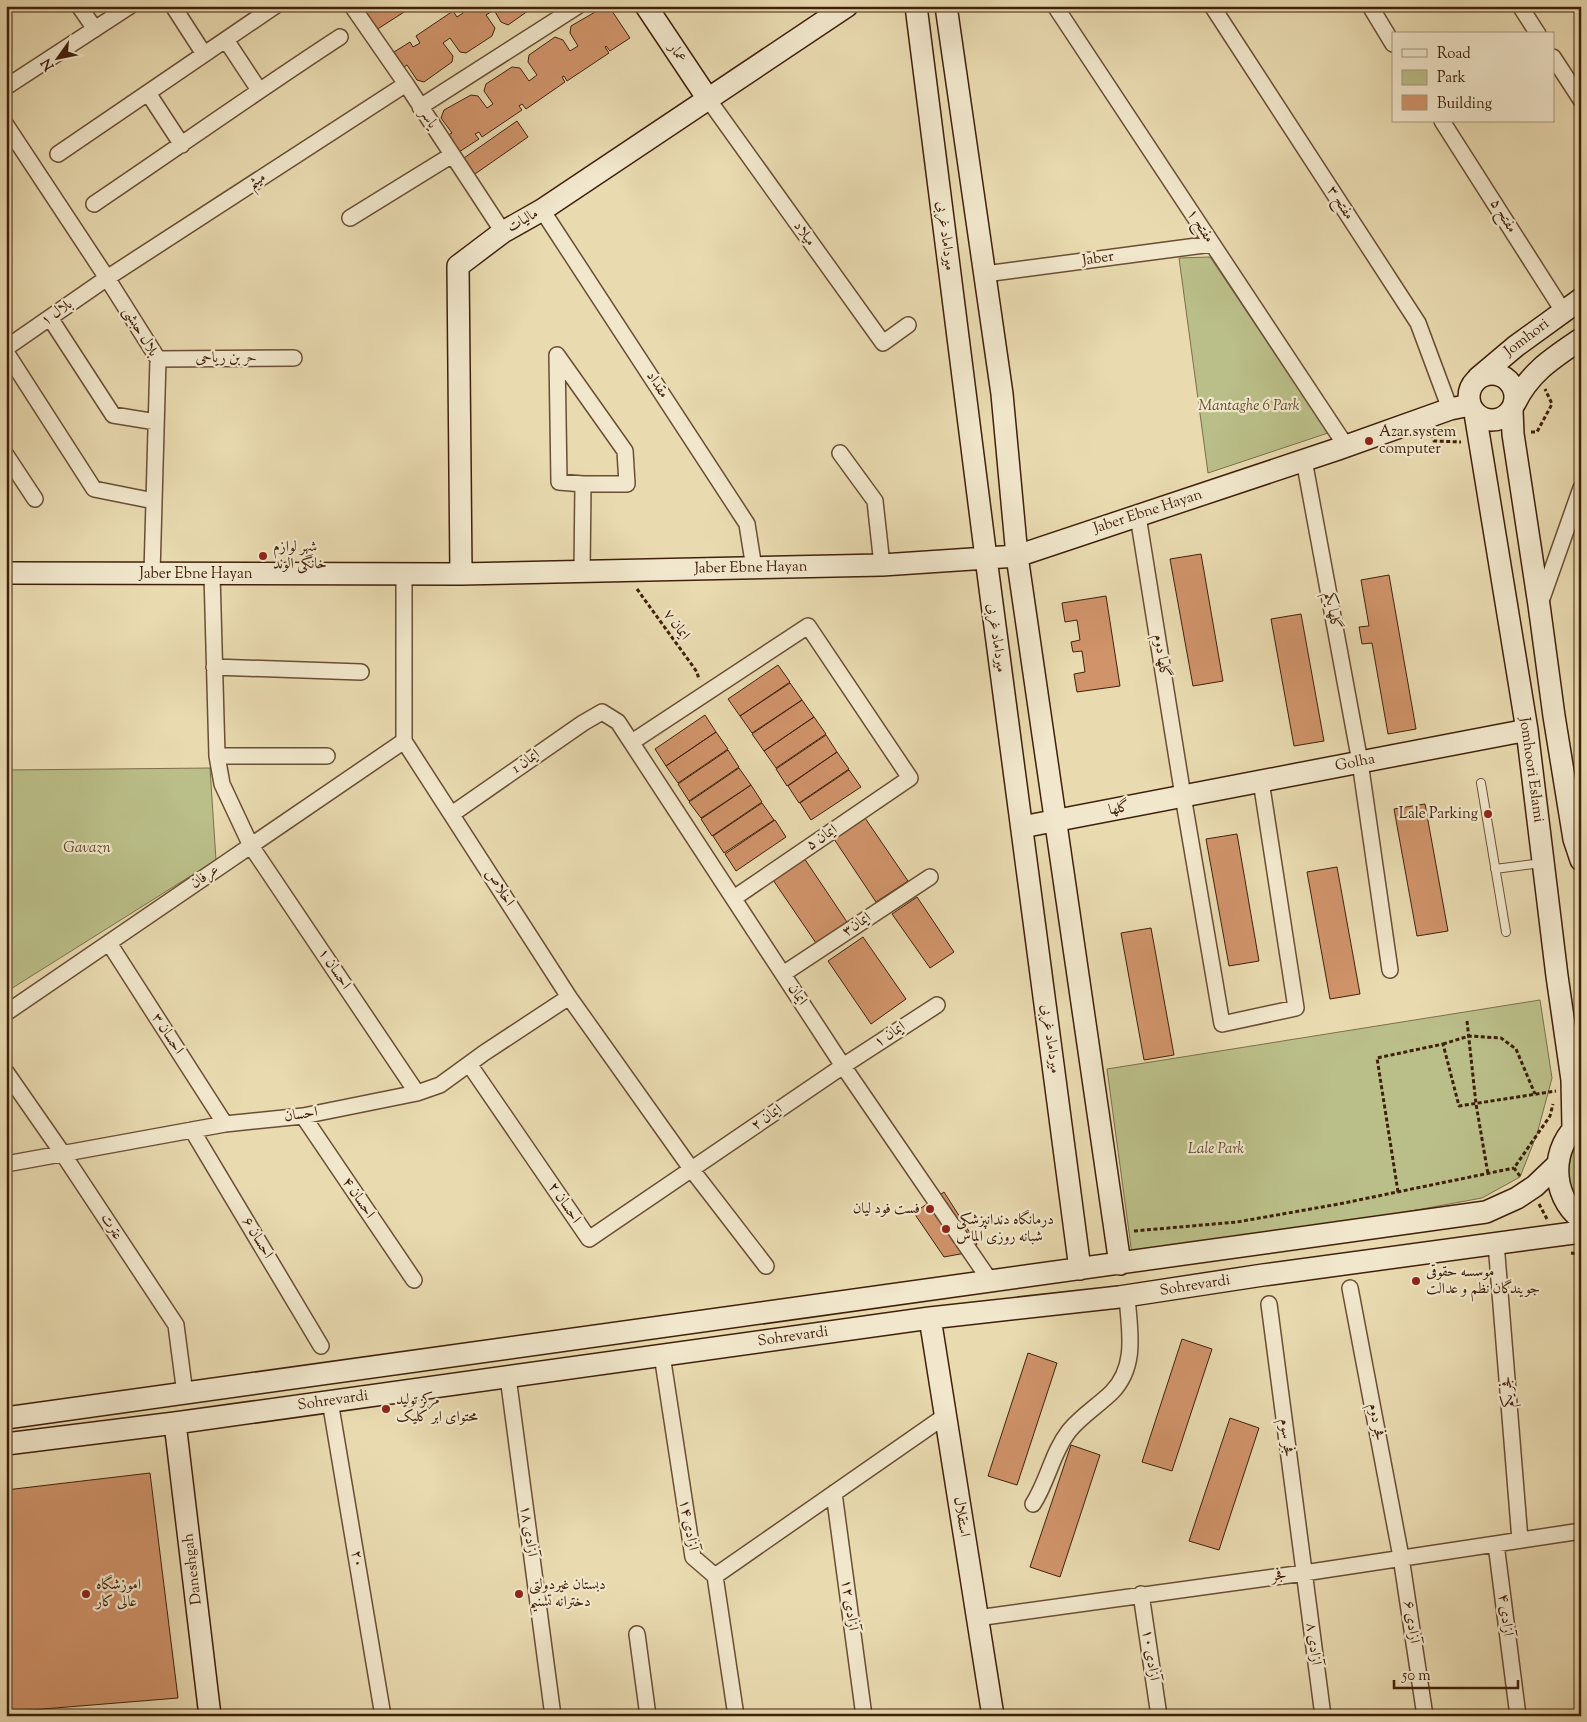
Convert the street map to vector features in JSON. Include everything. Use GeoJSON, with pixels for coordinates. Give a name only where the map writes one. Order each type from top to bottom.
{"type":"FeatureCollection","features":[{"type":"Feature","properties":{"kind":"street"},"geometry":{"type":"LineString","coordinates":[[79,6],[95,29]]}},
{"type":"Feature","properties":{"kind":"street"},"geometry":{"type":"LineString","coordinates":[[6,87],[130,6]]}},
{"type":"Feature","properties":{"kind":"street"},"geometry":{"type":"LineString","coordinates":[[173,6],[204,54]]}},
{"type":"Feature","properties":{"kind":"street"},"geometry":{"type":"LineString","coordinates":[[58,154],[275,6]]}},
{"type":"Feature","properties":{"kind":"street","name":"یاسر"},"geometry":{"type":"LineString","coordinates":[[352,6],[406,84],[503,232]]}},
{"type":"Feature","properties":{"kind":"street"},"geometry":{"type":"LineString","coordinates":[[420,107],[578,6]]}},
{"type":"Feature","properties":{"kind":"street","name":"عمار"},"geometry":{"type":"LineString","coordinates":[[646,6],[708,99]]}},
{"type":"Feature","properties":{"kind":"street","name":"مالیات"},"geometry":{"type":"LineString","coordinates":[[461,574],[458,266],[503,232],[542,210],[847,6]]}},
{"type":"Feature","properties":{"kind":"street","name":"میرداماد غربی"},"geometry":{"type":"LineString","coordinates":[[916,6],[986,558],[1080,1269]]}},
{"type":"Feature","properties":{"kind":"street"},"geometry":{"type":"LineString","coordinates":[[946,6],[1002,394],[1017,556],[1120,1264]]}},
{"type":"Feature","properties":{"kind":"street","name":"مفتح ۱"},"geometry":{"type":"LineString","coordinates":[[1055,6],[1346,446]]}},
{"type":"Feature","properties":{"kind":"street","name":"مفتح ۳"},"geometry":{"type":"LineString","coordinates":[[1212,6],[1418,323],[1465,409]]}},
{"type":"Feature","properties":{"kind":"street"},"geometry":{"type":"LineString","coordinates":[[1370,6],[1392,42]]}},
{"type":"Feature","properties":{"kind":"street"},"geometry":{"type":"LineString","coordinates":[[1520,6],[1537,32]]}},
{"type":"Feature","properties":{"kind":"street"},"geometry":{"type":"LineString","coordinates":[[94,204],[182,145],[258,90],[340,37]]}},
{"type":"Feature","properties":{"kind":"street"},"geometry":{"type":"LineString","coordinates":[[226,40],[258,90]]}},
{"type":"Feature","properties":{"kind":"street"},"geometry":{"type":"LineString","coordinates":[[1554,60],[1581,100]]}},
{"type":"Feature","properties":{"kind":"street","name":"میثم"},"geometry":{"type":"LineString","coordinates":[[107,278],[406,84]]}},
{"type":"Feature","properties":{"kind":"street"},"geometry":{"type":"LineString","coordinates":[[148,93],[182,145]]}},
{"type":"Feature","properties":{"kind":"street","name":"میلاد"},"geometry":{"type":"LineString","coordinates":[[708,99],[883,343],[908,325]]}},
{"type":"Feature","properties":{"kind":"street","name":"مفتح ۵"},"geometry":{"type":"LineString","coordinates":[[1443,122],[1563,311]]}},
{"type":"Feature","properties":{"kind":"street","name":"بلال حبشی"},"geometry":{"type":"LineString","coordinates":[[7,129],[107,278],[158,359],[152,573]]}},
{"type":"Feature","properties":{"kind":"street"},"geometry":{"type":"LineString","coordinates":[[350,218],[452,154]]}},
{"type":"Feature","properties":{"kind":"street","name":"مقداد"},"geometry":{"type":"LineString","coordinates":[[542,210],[747,524],[754,568]]}},
{"type":"Feature","properties":{"kind":"street","name":"Jaber"},"geometry":{"type":"LineString","coordinates":[[984,274],[1212,244]]}},
{"type":"Feature","properties":{"kind":"street","name":"بلال ۱"},"geometry":{"type":"LineString","coordinates":[[6,350],[107,278]]}},
{"type":"Feature","properties":{"kind":"street","name":"Jomhori"},"geometry":{"type":"LineString","coordinates":[[1477,380],[1516,346],[1581,299]]}},
{"type":"Feature","properties":{"kind":"street"},"geometry":{"type":"LineString","coordinates":[[50,318],[113,415],[156,422]]}},
{"type":"Feature","properties":{"kind":"street"},"geometry":{"type":"LineString","coordinates":[[1514,407],[1516,396],[1514,388],[1505,377],[1490,374],[1477,380],[1470,391],[1465,409],[1480,418],[1494,421],[1508,415],[1514,407],[1522,388],[1531,378],[1554,357],[1581,339]]}},
{"type":"Feature","properties":{"kind":"street"},"geometry":{"type":"LineString","coordinates":[[6,350],[94,489],[154,501]]}},
{"type":"Feature","properties":{"kind":"street"},"geometry":{"type":"LineString","coordinates":[[557,355],[625,452],[627,484],[583,484],[559,482],[557,355]]}},
{"type":"Feature","properties":{"kind":"street","name":"حر بن ریاحی"},"geometry":{"type":"LineString","coordinates":[[158,359],[294,358]]}},
{"type":"Feature","properties":{"kind":"street","name":"Jomhoori Eslami"},"geometry":{"type":"LineString","coordinates":[[1514,407],[1513,434],[1554,716],[1579,833],[1581,860]]}},
{"type":"Feature","properties":{"kind":"street","name":"Jaber Ebne Hayan"},"geometry":{"type":"LineString","coordinates":[[6,573],[461,574],[582,572],[882,565],[1017,556],[1346,446],[1465,409]]}},
{"type":"Feature","properties":{"kind":"street","name":"Jomhoori Eslami"},"geometry":{"type":"LineString","coordinates":[[1465,409],[1526,730],[1544,863],[1574,1052],[1572,1080],[1577,1125]]}},
{"type":"Feature","properties":{"kind":"street"},"geometry":{"type":"LineString","coordinates":[[840,452],[875,501],[882,565]]}},
{"type":"Feature","properties":{"kind":"street"},"geometry":{"type":"LineString","coordinates":[[6,455],[35,499]]}},
{"type":"Feature","properties":{"kind":"street","name":"گلها یکم"},"geometry":{"type":"LineString","coordinates":[[1304,460],[1360,762],[1390,970]]}},
{"type":"Feature","properties":{"kind":"street"},"geometry":{"type":"LineString","coordinates":[[582,572],[583,484]]}},
{"type":"Feature","properties":{"kind":"street"},"geometry":{"type":"LineString","coordinates":[[1539,605],[1581,488]]}},
{"type":"Feature","properties":{"kind":"street","name":"گلها دوم"},"geometry":{"type":"LineString","coordinates":[[1138,516],[1222,1024],[1296,1008],[1261,781]]}},
{"type":"Feature","properties":{"kind":"street","name":"احسان ۱"},"geometry":{"type":"LineString","coordinates":[[212,574],[217,756],[222,784],[251,846],[417,1093]]}},
{"type":"Feature","properties":{"kind":"street"},"geometry":{"type":"LineString","coordinates":[[404,574],[404,741]]}},
{"type":"Feature","properties":{"kind":"street","name":"ایمان ۵"},"geometry":{"type":"LineString","coordinates":[[701,696],[808,626],[910,778],[734,898]]}},
{"type":"Feature","properties":{"kind":"street"},"geometry":{"type":"LineString","coordinates":[[214,667],[361,672]]}},
{"type":"Feature","properties":{"kind":"street"},"geometry":{"type":"LineString","coordinates":[[632,742],[701,696]]}},
{"type":"Feature","properties":{"kind":"street","name":"ایمان"},"geometry":{"type":"LineString","coordinates":[[602,712],[618,722],[632,742],[843,1066],[991,1282]]}},
{"type":"Feature","properties":{"kind":"street","name":"ایمان 1"},"geometry":{"type":"LineString","coordinates":[[452,814],[583,723],[602,712]]}},
{"type":"Feature","properties":{"kind":"street","name":"Golha"},"geometry":{"type":"LineString","coordinates":[[1183,796],[1526,730]]}},
{"type":"Feature","properties":{"kind":"street","name":"اخلاص"},"geometry":{"type":"LineString","coordinates":[[404,741],[569,997],[692,1170],[766,1266]]}},
{"type":"Feature","properties":{"kind":"street","name":"عرفان"},"geometry":{"type":"LineString","coordinates":[[6,1013],[404,741]]}},
{"type":"Feature","properties":{"kind":"street"},"geometry":{"type":"LineString","coordinates":[[217,756],[327,756]]}},
{"type":"Feature","properties":{"kind":"street","name":"گلها"},"geometry":{"type":"LineString","coordinates":[[1022,827],[1183,796]]}},
{"type":"Feature","properties":{"kind":"street","name":"ایمان۳"},"geometry":{"type":"LineString","coordinates":[[783,974],[930,876]]}},
{"type":"Feature","properties":{"kind":"street","name":"احسان ۳"},"geometry":{"type":"LineString","coordinates":[[109,943],[225,1124]]}},
{"type":"Feature","properties":{"kind":"street","name":"احسان"},"geometry":{"type":"LineString","coordinates":[[6,1164],[225,1124],[303,1116],[417,1093],[440,1085],[569,997]]}},
{"type":"Feature","properties":{"kind":"street","name":"ایمان ۱"},"geometry":{"type":"LineString","coordinates":[[843,1066],[937,1005]]}},
{"type":"Feature","properties":{"kind":"street","name":"احسان ۲"},"geometry":{"type":"LineString","coordinates":[[469,1064],[589,1239],[692,1170]]}},
{"type":"Feature","properties":{"kind":"street","name":"ایمان ۲"},"geometry":{"type":"LineString","coordinates":[[692,1170],[843,1066]]}},
{"type":"Feature","properties":{"kind":"street","name":"عترت"},"geometry":{"type":"LineString","coordinates":[[6,1072],[63,1154],[176,1325],[185,1394]]}},
{"type":"Feature","properties":{"kind":"street","name":"احسان ۴"},"geometry":{"type":"LineString","coordinates":[[303,1116],[414,1280]]}},
{"type":"Feature","properties":{"kind":"street"},"geometry":{"type":"LineString","coordinates":[[1577,1125],[1561,1146],[1557,1165],[1558,1182],[1565,1201],[1581,1219]]}},
{"type":"Feature","properties":{"kind":"street","name":"احسان ۶"},"geometry":{"type":"LineString","coordinates":[[192,1130],[321,1346]]}},
{"type":"Feature","properties":{"kind":"street","name":"Sohrevardi"},"geometry":{"type":"LineString","coordinates":[[6,1418],[1486,1212],[1517,1198],[1535,1186],[1557,1165]]}},
{"type":"Feature","properties":{"kind":"street","name":"Sohrevardi"},"geometry":{"type":"LineString","coordinates":[[6,1444],[330,1402],[930,1318],[1127,1296],[1321,1267],[1581,1232]]}},
{"type":"Feature","properties":{"kind":"street"},"geometry":{"type":"LineString","coordinates":[[1316,1236],[1321,1267]]}},
{"type":"Feature","properties":{"kind":"street","name":"فجر یکم"},"geometry":{"type":"LineString","coordinates":[[1496,1243],[1520,1540]]}},
{"type":"Feature","properties":{"kind":"street","name":"فجر دوم"},"geometry":{"type":"LineString","coordinates":[[1350,1288],[1401,1557]]}},
{"type":"Feature","properties":{"kind":"street"},"geometry":{"type":"LineString","coordinates":[[1033,1504],[1039,1496],[1059,1447],[1070,1430],[1113,1390],[1126,1369],[1131,1353],[1127,1296]]}},
{"type":"Feature","properties":{"kind":"street","name":"فجر سوم"},"geometry":{"type":"LineString","coordinates":[[1269,1304],[1304,1573]]}},
{"type":"Feature","properties":{"kind":"street","name":"استقلال"},"geometry":{"type":"LineString","coordinates":[[930,1318],[993,1716]]}},
{"type":"Feature","properties":{"kind":"street","name":"آزادی ۱۴"},"geometry":{"type":"LineString","coordinates":[[662,1355],[692,1556],[714,1576]]}},
{"type":"Feature","properties":{"kind":"street","name":"آزادی ۱۸"},"geometry":{"type":"LineString","coordinates":[[508,1377],[553,1716]]}},
{"type":"Feature","properties":{"kind":"street","name":"۲۰"},"geometry":{"type":"LineString","coordinates":[[330,1402],[383,1716]]}},
{"type":"Feature","properties":{"kind":"street"},"geometry":{"type":"LineString","coordinates":[[736,1716],[714,1576],[945,1416]]}},
{"type":"Feature","properties":{"kind":"street","name":"Daneshgah"},"geometry":{"type":"LineString","coordinates":[[175,1423],[210,1716]]}},
{"type":"Feature","properties":{"kind":"street","name":"آزادی ۱۲"},"geometry":{"type":"LineString","coordinates":[[834,1493],[864,1716]]}},
{"type":"Feature","properties":{"kind":"street","name":"فجر"},"geometry":{"type":"LineString","coordinates":[[977,1618],[1304,1573],[1401,1557],[1581,1532]]}},
{"type":"Feature","properties":{"kind":"street","name":"آزادی ۴"},"geometry":{"type":"LineString","coordinates":[[1496,1544],[1518,1716]]}},
{"type":"Feature","properties":{"kind":"street","name":"آزادی ۶"},"geometry":{"type":"LineString","coordinates":[[1401,1557],[1425,1716]]}},
{"type":"Feature","properties":{"kind":"street","name":"آزادی ۸"},"geometry":{"type":"LineString","coordinates":[[1304,1573],[1323,1716]]}},
{"type":"Feature","properties":{"kind":"street","name":"آزادی ۱۰"},"geometry":{"type":"LineString","coordinates":[[1141,1594],[1159,1716]]}},
{"type":"Feature","properties":{"kind":"street"},"geometry":{"type":"LineString","coordinates":[[637,1634],[648,1716]]}},
{"type":"Feature","properties":{"kind":"lane"},"geometry":{"type":"LineString","coordinates":[[1481,783],[1506,932]]}},
{"type":"Feature","properties":{"kind":"lane"},"geometry":{"type":"LineString","coordinates":[[1495,869],[1544,863]]}},
{"type":"Feature","properties":{"kind":"path","name":"ایمان ۷"},"geometry":{"type":"LineString","coordinates":[[624,571],[697,672],[701,696]]}},
{"type":"Feature","properties":{"kind":"path"},"geometry":{"type":"LineString","coordinates":[[1467,1021],[1476,1104],[1488,1174]]}},
{"type":"Feature","properties":{"kind":"path"},"geometry":{"type":"LineString","coordinates":[[1398,1192],[1377,1058],[1443,1044],[1469,1036],[1501,1038],[1516,1049],[1535,1094]]}},
{"type":"Feature","properties":{"kind":"path"},"geometry":{"type":"LineString","coordinates":[[1443,1044],[1459,1106],[1556,1091]]}},
{"type":"Feature","properties":{"kind":"path"},"geometry":{"type":"LineString","coordinates":[[1133,1232],[1236,1222],[1514,1168]]}},
{"type":"Feature","properties":{"kind":"green space","name":"Mantaghe 6 Park"},"geometry":{"type":"Polygon","coordinates":[[[1210,257],[1328,433],[1208,473],[1179,258],[1210,257]]]}},
{"type":"Feature","properties":{"kind":"green space","name":"Gavazn"},"geometry":{"type":"Polygon","coordinates":[[[210,768],[216,860],[6,992],[6,770],[210,768]]]}},
{"type":"Feature","properties":{"kind":"green space","name":"Lale Park"},"geometry":{"type":"Polygon","coordinates":[[[1540,1000],[1552,1078],[1537,1134],[1520,1177],[1482,1198],[1133,1262],[1107,1069],[1540,1000]]]}},
{"type":"Feature","properties":{"kind":"green space"},"geometry":{"type":"Polygon","coordinates":[[[1581,1122],[1581,1219],[1565,1201],[1561,1146],[1581,1122]]]}},
{"type":"Feature","properties":{"kind":"building"},"geometry":{"type":"Polygon","coordinates":[[[361,6],[411,6],[412,7],[376,30],[361,6]]]}},
{"type":"Feature","properties":{"kind":"building"},"geometry":{"type":"Polygon","coordinates":[[[460,6],[535,6],[508,25],[501,22],[494,10],[486,15],[495,28],[492,36],[466,53],[460,52],[450,38],[443,43],[453,56],[452,62],[424,82],[417,80],[407,65],[404,67],[394,52],[410,42],[413,47],[420,43],[416,36],[453,11],[457,17],[463,13],[460,6]]]}},
{"type":"Feature","properties":{"kind":"building"},"geometry":{"type":"Polygon","coordinates":[[[602,8],[612,11],[630,38],[610,51],[606,46],[609,53],[567,81],[564,76],[562,77],[565,82],[526,109],[522,104],[519,106],[522,110],[482,137],[479,132],[475,134],[479,139],[459,152],[448,135],[452,133],[441,118],[444,110],[471,95],[478,96],[487,108],[493,104],[484,91],[486,84],[512,67],[520,68],[529,81],[537,75],[528,62],[529,55],[555,37],[563,40],[570,51],[578,46],[570,33],[571,26],[602,8]]]}},
{"type":"Feature","properties":{"kind":"building"},"geometry":{"type":"Polygon","coordinates":[[[517,121],[528,137],[475,174],[464,158],[517,121]]]}},
{"type":"Feature","properties":{"kind":"building"},"geometry":{"type":"Polygon","coordinates":[[[1201,554],[1223,681],[1193,686],[1170,559],[1201,554]]]}},
{"type":"Feature","properties":{"kind":"building"},"geometry":{"type":"Polygon","coordinates":[[[1389,575],[1416,729],[1388,734],[1372,643],[1362,644],[1359,627],[1369,626],[1361,580],[1389,575]]]}},
{"type":"Feature","properties":{"kind":"building"},"geometry":{"type":"Polygon","coordinates":[[[1106,596],[1120,686],[1077,692],[1074,674],[1085,672],[1082,651],[1073,652],[1071,642],[1080,640],[1077,620],[1065,622],[1062,603],[1106,596]]]}},
{"type":"Feature","properties":{"kind":"building"},"geometry":{"type":"Polygon","coordinates":[[[1301,614],[1324,741],[1294,746],[1271,619],[1301,614]]]}},
{"type":"Feature","properties":{"kind":"building"},"geometry":{"type":"Polygon","coordinates":[[[778,665],[790,682],[740,716],[728,699],[778,665]]]}},
{"type":"Feature","properties":{"kind":"building"},"geometry":{"type":"Polygon","coordinates":[[[790,683],[802,700],[752,733],[740,716],[790,683]]]}},
{"type":"Feature","properties":{"kind":"building"},"geometry":{"type":"Polygon","coordinates":[[[802,700],[814,717],[764,751],[752,734],[802,700]]]}},
{"type":"Feature","properties":{"kind":"building"},"geometry":{"type":"Polygon","coordinates":[[[705,715],[716,732],[666,766],[655,749],[705,715]]]}},
{"type":"Feature","properties":{"kind":"building"},"geometry":{"type":"Polygon","coordinates":[[[814,717],[826,734],[776,768],[764,751],[814,717]]]}},
{"type":"Feature","properties":{"kind":"building"},"geometry":{"type":"Polygon","coordinates":[[[716,732],[728,749],[678,783],[666,766],[716,732]]]}},
{"type":"Feature","properties":{"kind":"building"},"geometry":{"type":"Polygon","coordinates":[[[826,735],[837,752],[787,786],[776,769],[826,735]]]}},
{"type":"Feature","properties":{"kind":"building"},"geometry":{"type":"Polygon","coordinates":[[[728,750],[739,767],[689,801],[678,784],[728,750]]]}},
{"type":"Feature","properties":{"kind":"building"},"geometry":{"type":"Polygon","coordinates":[[[837,752],[849,769],[799,803],[788,786],[837,752]]]}},
{"type":"Feature","properties":{"kind":"building"},"geometry":{"type":"Polygon","coordinates":[[[739,768],[751,785],[701,818],[689,802],[739,768]]]}},
{"type":"Feature","properties":{"kind":"building"},"geometry":{"type":"Polygon","coordinates":[[[849,770],[861,787],[811,820],[800,803],[849,770]]]}},
{"type":"Feature","properties":{"kind":"building"},"geometry":{"type":"Polygon","coordinates":[[[751,785],[762,802],[712,836],[701,819],[751,785]]]}},
{"type":"Feature","properties":{"kind":"building"},"geometry":{"type":"Polygon","coordinates":[[[762,803],[774,820],[724,853],[713,836],[762,803]]]}},
{"type":"Feature","properties":{"kind":"building"},"geometry":{"type":"Polygon","coordinates":[[[1425,804],[1448,931],[1417,936],[1394,809],[1425,804]]]}},
{"type":"Feature","properties":{"kind":"building"},"geometry":{"type":"Polygon","coordinates":[[[863,815],[908,881],[876,902],[832,836],[863,815]]]}},
{"type":"Feature","properties":{"kind":"building"},"geometry":{"type":"Polygon","coordinates":[[[775,820],[786,837],[736,871],[725,854],[775,820]]]}},
{"type":"Feature","properties":{"kind":"building"},"geometry":{"type":"Polygon","coordinates":[[[1237,834],[1259,961],[1229,966],[1206,839],[1237,834]]]}},
{"type":"Feature","properties":{"kind":"building"},"geometry":{"type":"Polygon","coordinates":[[[802,855],[847,922],[816,943],[771,877],[802,855]]]}},
{"type":"Feature","properties":{"kind":"building"},"geometry":{"type":"Polygon","coordinates":[[[1337,867],[1360,994],[1330,999],[1307,872],[1337,867]]]}},
{"type":"Feature","properties":{"kind":"building"},"geometry":{"type":"Polygon","coordinates":[[[917,897],[954,952],[930,968],[892,914],[917,897]]]}},
{"type":"Feature","properties":{"kind":"building"},"geometry":{"type":"Polygon","coordinates":[[[1151,928],[1174,1055],[1144,1060],[1121,933],[1151,928]]]}},
{"type":"Feature","properties":{"kind":"building"},"geometry":{"type":"Polygon","coordinates":[[[863,937],[906,999],[871,1024],[828,961],[863,937]]]}},
{"type":"Feature","properties":{"kind":"building","name":"درمانگاه دندان‍‍پزشکی شبانه روزی الماس"},"geometry":{"type":"Polygon","coordinates":[[[944,1192],[977,1244],[971,1252],[944,1257],[914,1213],[944,1192]]]}},
{"type":"Feature","properties":{"kind":"building"},"geometry":{"type":"Polygon","coordinates":[[[1182,1339],[1212,1349],[1172,1471],[1142,1462],[1182,1339]]]}},
{"type":"Feature","properties":{"kind":"building"},"geometry":{"type":"Polygon","coordinates":[[[1028,1353],[1057,1363],[1017,1485],[988,1476],[1028,1353]]]}},
{"type":"Feature","properties":{"kind":"building"},"geometry":{"type":"Polygon","coordinates":[[[1230,1418],[1259,1428],[1219,1550],[1189,1541],[1230,1418]]]}},
{"type":"Feature","properties":{"kind":"building"},"geometry":{"type":"Polygon","coordinates":[[[1071,1445],[1100,1455],[1060,1577],[1030,1567],[1071,1445]]]}},
{"type":"Feature","properties":{"kind":"building","name":"اموزشگاه عالی کار"},"geometry":{"type":"Polygon","coordinates":[[[150,1473],[178,1698],[6,1712],[6,1490],[150,1473]]]}},
{"type":"Feature","properties":{"kind":"place","name":"Azar system computer"},"geometry":{"type":"Point","coordinates":[1369,441]}},
{"type":"Feature","properties":{"kind":"place","name":"شهر لوازم خانگی الوند"},"geometry":{"type":"Point","coordinates":[263,556]}},
{"type":"Feature","properties":{"kind":"place","name":"Lale Parking"},"geometry":{"type":"Point","coordinates":[1488,814]}},
{"type":"Feature","properties":{"kind":"place","name":"فست فود لیان"},"geometry":{"type":"Point","coordinates":[930,1209]}},
{"type":"Feature","properties":{"kind":"place","name":"درمانگاه دندان‍‍پزشکی شبانه روزی الماس"},"geometry":{"type":"Point","coordinates":[946,1229]}},
{"type":"Feature","properties":{"kind":"place","name":"موسسه حقوقی جویندگان نظم و عدالت"},"geometry":{"type":"Point","coordinates":[1416,1281]}},
{"type":"Feature","properties":{"kind":"place","name":"مرکز تولید محتوای ابر کلیک"},"geometry":{"type":"Point","coordinates":[386,1409]}},
{"type":"Feature","properties":{"kind":"place","name":"اموزشگاه عالی کار"},"geometry":{"type":"Point","coordinates":[86,1594]}},
{"type":"Feature","properties":{"kind":"place","name":"دبستان غیردولتی دخترانه تسنیم"},"geometry":{"type":"Point","coordinates":[519,1594]}}]}
